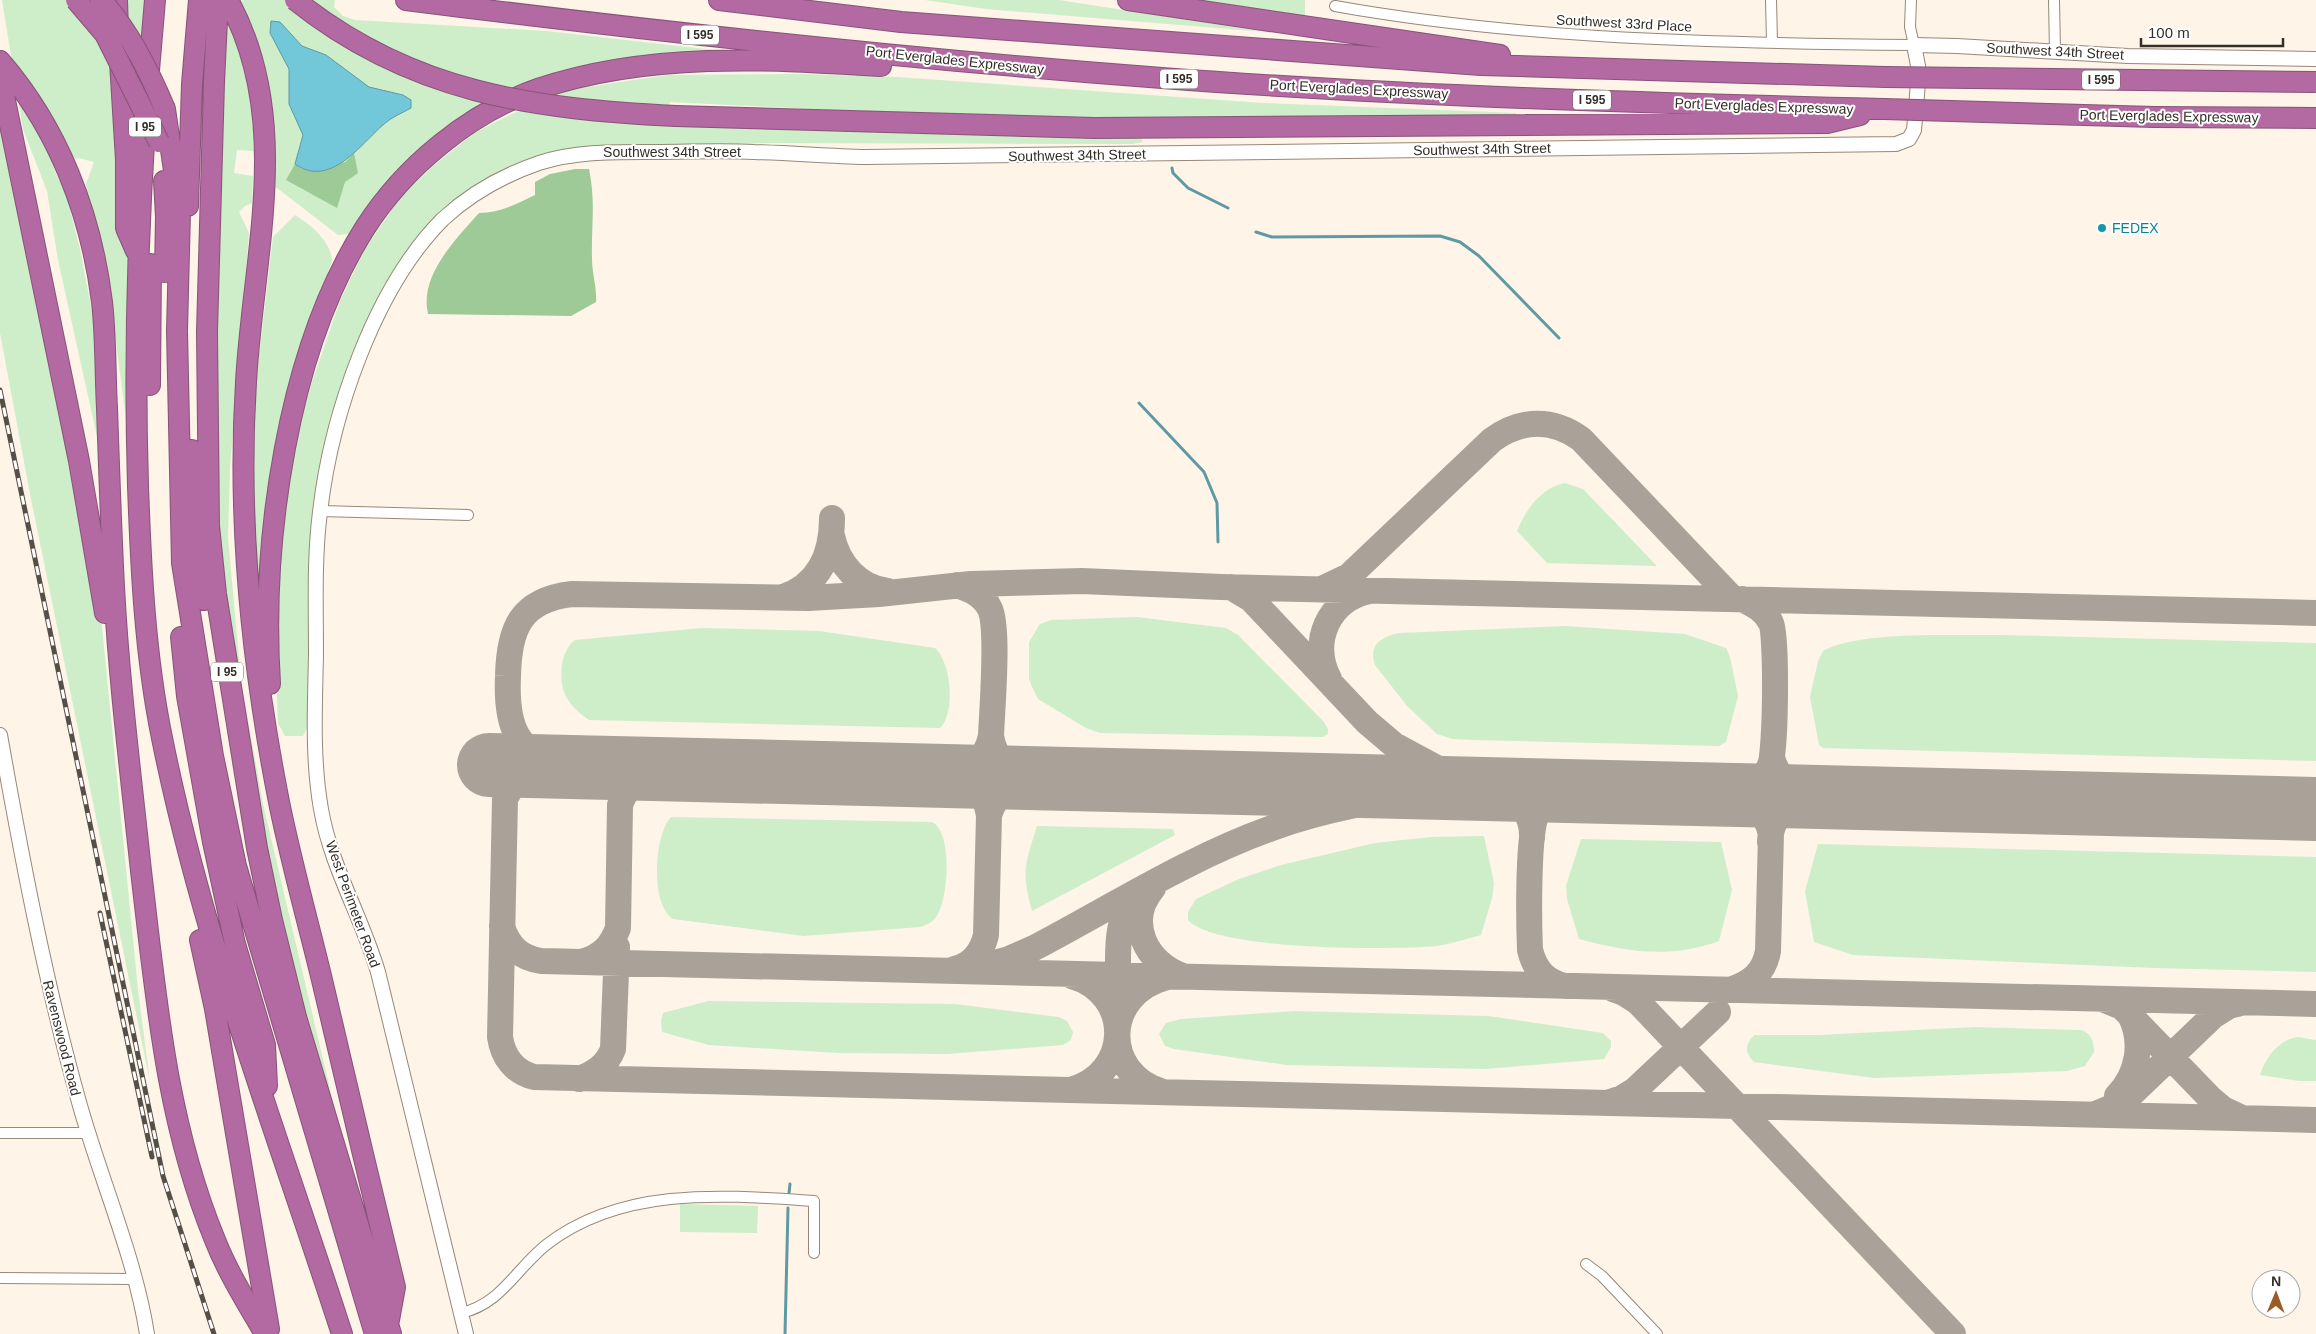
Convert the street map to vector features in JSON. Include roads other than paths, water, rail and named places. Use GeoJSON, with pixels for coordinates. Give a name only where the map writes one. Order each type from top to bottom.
{"type":"FeatureCollection","features":[{"type":"Feature","properties":{"kind":"highway"},"geometry":{"type":"LineString","coordinates":[[76,0],[105,34],[159,142],[166,216],[165,461],[171,551],[186,686],[219,870],[235,944],[265,1045],[267,1086]]}},
{"type":"Feature","properties":{"kind":"highway"},"geometry":{"type":"LineString","coordinates":[[101,0],[112,12],[139,56],[165,109],[180,212],[177,340],[182,563],[213,756],[236,866],[273,996],[384,1331]]}},
{"type":"Feature","properties":{"kind":"highway"},"geometry":{"type":"LineString","coordinates":[[117,0],[126,160],[126,228],[138,255]]}},
{"type":"Feature","properties":{"kind":"highway","name":"I 95"},"geometry":{"type":"LineString","coordinates":[[155,0],[138,255],[138,458],[144,598],[156,708],[196,882],[229,998],[342,1334]]}},
{"type":"Feature","properties":{"kind":"highway"},"geometry":{"type":"LineString","coordinates":[[168,0],[157,127],[151,255],[149,501],[151,560],[163,683],[205,877],[244,1017],[350,1334]]}},
{"type":"Feature","properties":{"kind":"highway"},"geometry":{"type":"LineString","coordinates":[[199,0],[192,84],[184,329],[199,566],[232,777],[273,996]]}},
{"type":"Feature","properties":{"kind":"highway","name":"I 95"},"geometry":{"type":"LineString","coordinates":[[218,0],[207,332],[209,516],[216,594],[257,848],[272,920],[296,1017],[384,1331]]}},
{"type":"Feature","properties":{"kind":"highway"},"geometry":{"type":"LineString","coordinates":[[228,0],[243,33],[262,102],[266,164],[262,229],[246,376],[242,446],[247,577],[256,665],[280,808],[395,1287],[384,1331]]}},
{"type":"Feature","properties":{"kind":"highway"},"geometry":{"type":"LineString","coordinates":[[296,0],[329,25],[387,59],[418,72],[472,90],[542,106],[676,116],[1094,128],[1483,126],[1827,124],[1884,109]]}},
{"type":"Feature","properties":{"kind":"highway","name":"Port Everglades Expressway"},"geometry":{"type":"LineString","coordinates":[[406,0],[714,36],[995,65],[1222,82],[1455,94],[1884,109],[2154,117],[2316,118]]}},
{"type":"Feature","properties":{"kind":"highway","name":"I 595"},"geometry":{"type":"LineString","coordinates":[[719,0],[901,22],[1481,65],[1885,77],[2316,82]]}},
{"type":"Feature","properties":{"kind":"highway"},"geometry":{"type":"LineString","coordinates":[[827,0],[873,10],[901,22]]}},
{"type":"Feature","properties":{"kind":"highway"},"geometry":{"type":"LineString","coordinates":[[1128,0],[1488,52],[1553,68]]}},
{"type":"Feature","properties":{"kind":"highway"},"geometry":{"type":"LineString","coordinates":[[0,60],[44,121],[59,150],[75,190],[92,245],[102,303],[114,589],[123,705],[160,1038],[185,1156],[215,1242],[228,1270],[265,1334]]}},
{"type":"Feature","properties":{"kind":"highway"},"geometry":{"type":"LineString","coordinates":[[280,808],[272,706],[269,628],[273,538],[287,445],[313,341],[342,269],[378,210],[410,174],[442,144],[496,109],[536,90],[596,73],[636,66],[695,62],[811,62],[922,69],[995,65]]}},
{"type":"Feature","properties":{"kind":"highway"},"geometry":{"type":"LineString","coordinates":[[0,76],[75,441],[123,705]]}},
{"type":"Feature","properties":{"kind":"highway"},"geometry":{"type":"LineString","coordinates":[[180,817],[184,860],[215,1010],[270,1334]]}},
{"type":"Feature","properties":{"kind":"street"},"geometry":{"type":"LineString","coordinates":[[1771,0],[1772,42]]}},
{"type":"Feature","properties":{"kind":"street"},"geometry":{"type":"LineString","coordinates":[[1911,0],[1910,27],[1914,45]]}},
{"type":"Feature","properties":{"kind":"street"},"geometry":{"type":"LineString","coordinates":[[2054,0],[2055,51]]}},
{"type":"Feature","properties":{"kind":"street","name":"Southwest 33rd Place"},"geometry":{"type":"LineString","coordinates":[[1335,6],[1398,17],[1517,30],[1681,40],[1914,45]]}},
{"type":"Feature","properties":{"kind":"street","name":"Southwest 34th Street"},"geometry":{"type":"LineString","coordinates":[[361,351],[405,270],[425,241],[445,218],[466,200],[501,179],[538,164],[578,154],[595,152],[749,151],[866,157],[1885,144],[1905,142],[1914,130],[1918,71],[1914,45],[2154,57],[2316,59]]}},
{"type":"Feature","properties":{"kind":"street","name":"West Perimeter Road"},"geometry":{"type":"LineString","coordinates":[[361,351],[335,430],[320,511],[316,560],[315,732],[321,808],[338,874],[369,942],[378,972],[466,1334]]}},
{"type":"Feature","properties":{"kind":"street"},"geometry":{"type":"LineString","coordinates":[[320,511],[468,514]]}},
{"type":"Feature","properties":{"kind":"street","name":"Ravenswood Road"},"geometry":{"type":"LineString","coordinates":[[0,736],[37,933],[56,1016],[88,1133],[135,1279],[147,1334]]}},
{"type":"Feature","properties":{"kind":"street"},"geometry":{"type":"LineString","coordinates":[[0,1133],[88,1133]]}},
{"type":"Feature","properties":{"kind":"street"},"geometry":{"type":"LineString","coordinates":[[461,1313],[489,1303],[522,1266],[554,1240],[585,1222],[623,1207],[652,1200],[685,1197],[814,1201],[814,1253]]}},
{"type":"Feature","properties":{"kind":"street"},"geometry":{"type":"LineString","coordinates":[[1586,1264],[1602,1276],[1657,1334]]}},
{"type":"Feature","properties":{"kind":"street"},"geometry":{"type":"LineString","coordinates":[[0,1278],[135,1279]]}},
{"type":"Feature","properties":{"kind":"water"},"geometry":{"type":"Polygon","coordinates":[[[271,21],[280,22],[302,46],[326,55],[369,87],[403,95],[411,100],[411,108],[387,122],[355,152],[332,168],[320,171],[308,170],[295,164],[303,135],[289,104],[289,69],[270,33],[271,21]]]}},
{"type":"Feature","properties":{"kind":"waterway"},"geometry":{"type":"LineString","coordinates":[[1172,168],[1173,173],[1188,188],[1228,208]]}},
{"type":"Feature","properties":{"kind":"waterway"},"geometry":{"type":"LineString","coordinates":[[1256,232],[1272,237],[1440,236],[1460,242],[1479,256],[1559,338]]}},
{"type":"Feature","properties":{"kind":"waterway"},"geometry":{"type":"LineString","coordinates":[[1139,403],[1204,472],[1217,503],[1218,542]]}},
{"type":"Feature","properties":{"kind":"waterway"},"geometry":{"type":"LineString","coordinates":[[789,1193],[790,1184]]}},
{"type":"Feature","properties":{"kind":"waterway"},"geometry":{"type":"LineString","coordinates":[[785,1334],[788,1208]]}},
{"type":"Feature","properties":{"kind":"railway"},"geometry":{"type":"LineString","coordinates":[[0,390],[163,1176],[214,1334]]}},
{"type":"Feature","properties":{"kind":"railway"},"geometry":{"type":"LineString","coordinates":[[100,913],[152,1157]]}},
{"type":"Feature","properties":{"kind":"place","name":"FEDEX"},"geometry":{"type":"Point","coordinates":[2102,228]}}]}
